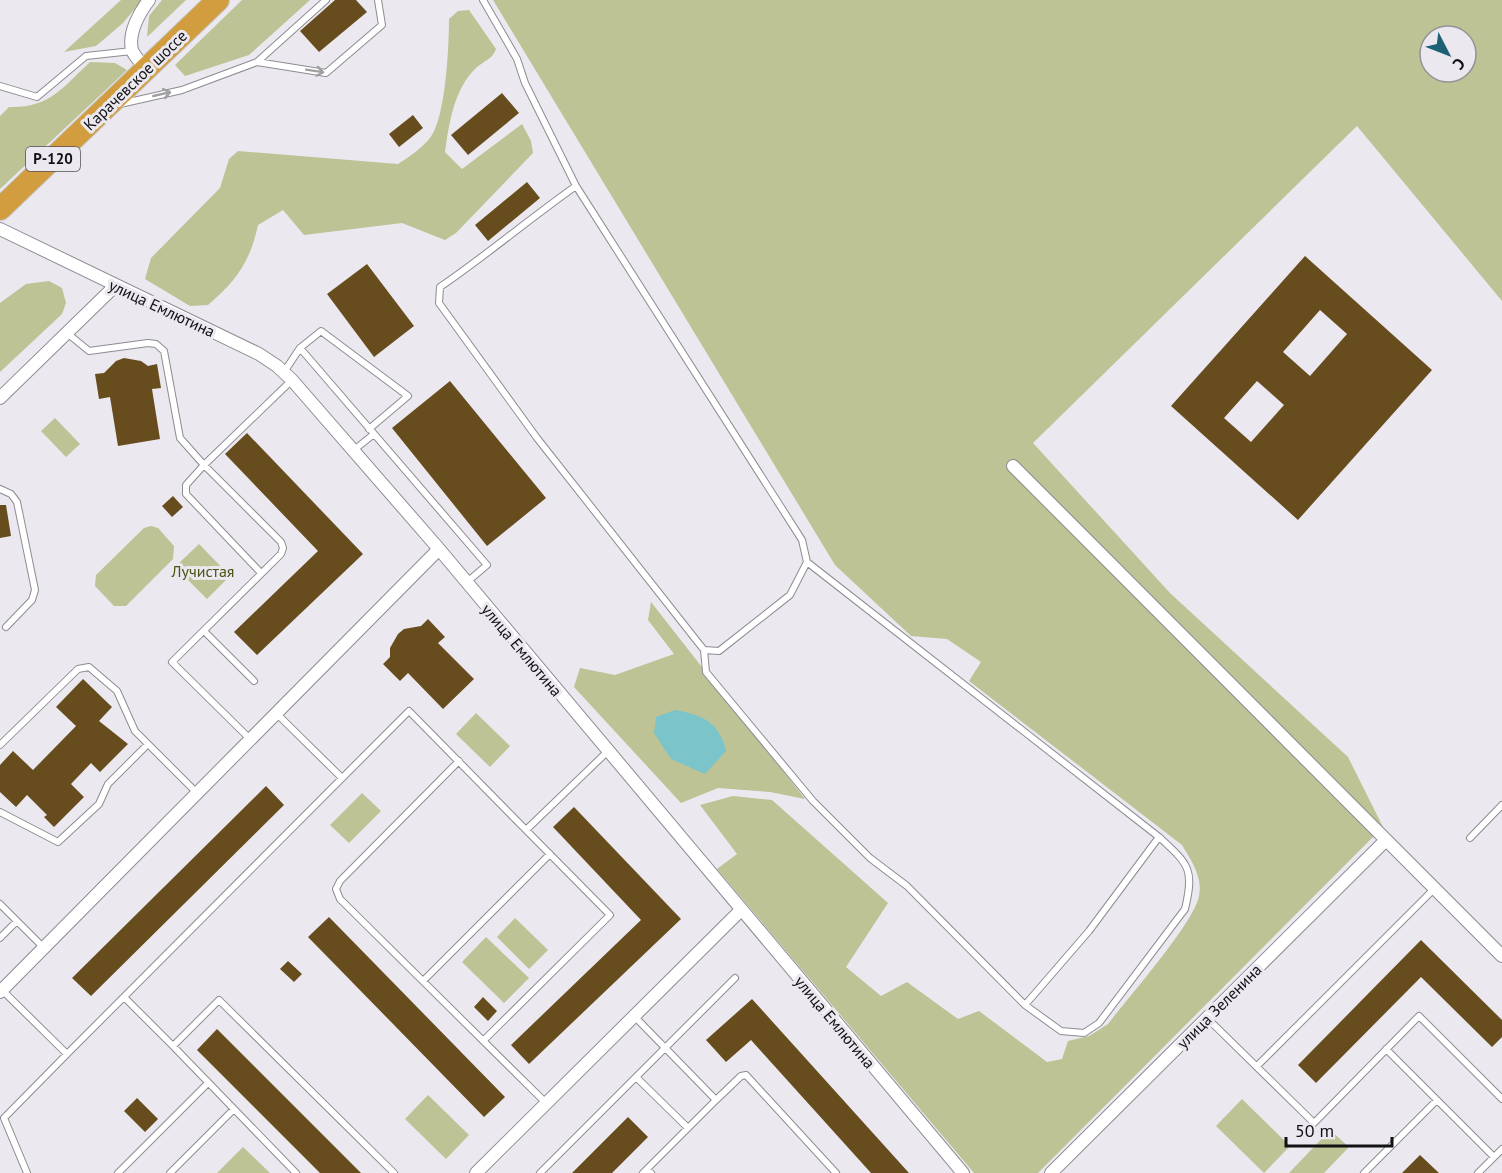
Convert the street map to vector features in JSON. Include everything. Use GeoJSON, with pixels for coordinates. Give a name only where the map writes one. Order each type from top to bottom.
{"type":"FeatureCollection","features":[{"type":"Feature","properties":{"kind":"highway","name":"Карачевское шоссе"},"geometry":{"type":"LineString","coordinates":[[0,209],[218,0]]}},
{"type":"Feature","properties":{"kind":"street"},"geometry":{"type":"LineString","coordinates":[[147,69],[132,51],[132,32],[148,0]]}},
{"type":"Feature","properties":{"kind":"street","name":"улица Емлютина"},"geometry":{"type":"LineString","coordinates":[[0,229],[259,354],[288,376],[467,582],[607,752],[963,1173]]}},
{"type":"Feature","properties":{"kind":"street"},"geometry":{"type":"LineString","coordinates":[[0,398],[115,286]]}},
{"type":"Feature","properties":{"kind":"street"},"geometry":{"type":"LineString","coordinates":[[1013,466],[1502,956]]}},
{"type":"Feature","properties":{"kind":"street"},"geometry":{"type":"LineString","coordinates":[[1,991],[438,549]]}},
{"type":"Feature","properties":{"kind":"street","name":"улица Зеленина"},"geometry":{"type":"LineString","coordinates":[[1052,1173],[1386,840]]}},
{"type":"Feature","properties":{"kind":"street"},"geometry":{"type":"LineString","coordinates":[[476,1173],[740,910]]}},
{"type":"Feature","properties":{"kind":"lane"},"geometry":{"type":"LineString","coordinates":[[105,108],[182,90],[257,62],[326,0]]}},
{"type":"Feature","properties":{"kind":"lane"},"geometry":{"type":"LineString","coordinates":[[257,62],[326,73],[382,25],[378,0]]}},
{"type":"Feature","properties":{"kind":"lane"},"geometry":{"type":"LineString","coordinates":[[483,0],[517,59],[525,83],[576,186],[802,540],[807,562],[1159,837],[1186,862],[1190,887],[1185,909],[1099,1023],[1084,1033],[1061,1031],[1025,1005],[907,886],[870,858],[813,801],[706,672],[704,650],[537,438],[439,303],[440,287],[491,252],[529,219],[576,186]]}},
{"type":"Feature","properties":{"kind":"lane"},"geometry":{"type":"LineString","coordinates":[[0,86],[37,97],[48,91],[86,56],[132,51]]}},
{"type":"Feature","properties":{"kind":"lane"},"geometry":{"type":"LineString","coordinates":[[261,573],[187,497],[186,486],[288,376],[300,348],[321,331],[408,396],[354,450]]}},
{"type":"Feature","properties":{"kind":"lane"},"geometry":{"type":"LineString","coordinates":[[67,333],[88,351],[148,343],[156,344],[164,351],[180,438],[281,542],[283,548],[281,555],[172,662],[250,739]]}},
{"type":"Feature","properties":{"kind":"lane"},"geometry":{"type":"LineString","coordinates":[[300,348],[487,565],[467,582]]}},
{"type":"Feature","properties":{"kind":"lane"},"geometry":{"type":"LineString","coordinates":[[0,489],[11,494],[19,508],[35,590],[32,600],[6,627]]}},
{"type":"Feature","properties":{"kind":"lane"},"geometry":{"type":"LineString","coordinates":[[704,650],[719,651],[790,595],[807,562]]}},
{"type":"Feature","properties":{"kind":"lane"},"geometry":{"type":"LineString","coordinates":[[204,631],[254,681]]}},
{"type":"Feature","properties":{"kind":"lane"},"geometry":{"type":"LineString","coordinates":[[0,745],[78,669],[84,666],[94,669],[117,691],[135,730],[197,793]]}},
{"type":"Feature","properties":{"kind":"lane"},"geometry":{"type":"LineString","coordinates":[[27,1173],[4,1118],[409,711],[610,915],[484,1040]]}},
{"type":"Feature","properties":{"kind":"lane"},"geometry":{"type":"LineString","coordinates":[[276,713],[342,778]]}},
{"type":"Feature","properties":{"kind":"lane"},"geometry":{"type":"LineString","coordinates":[[0,812],[58,842],[99,804],[108,784],[148,744]]}},
{"type":"Feature","properties":{"kind":"lane"},"geometry":{"type":"LineString","coordinates":[[526,830],[607,752]]}},
{"type":"Feature","properties":{"kind":"lane"},"geometry":{"type":"LineString","coordinates":[[459,761],[340,881],[336,890],[340,899],[546,1103]]}},
{"type":"Feature","properties":{"kind":"lane"},"geometry":{"type":"LineString","coordinates":[[1470,838],[1502,805]]}},
{"type":"Feature","properties":{"kind":"lane"},"geometry":{"type":"LineString","coordinates":[[1025,1005],[1089,931],[1159,837]]}},
{"type":"Feature","properties":{"kind":"lane"},"geometry":{"type":"LineString","coordinates":[[424,980],[550,854]]}},
{"type":"Feature","properties":{"kind":"lane"},"geometry":{"type":"LineString","coordinates":[[1257,1066],[1435,888]]}},
{"type":"Feature","properties":{"kind":"lane"},"geometry":{"type":"LineString","coordinates":[[0,904],[44,948]]}},
{"type":"Feature","properties":{"kind":"lane"},"geometry":{"type":"LineString","coordinates":[[0,938],[17,921]]}},
{"type":"Feature","properties":{"kind":"lane"},"geometry":{"type":"LineString","coordinates":[[540,1173],[735,978]]}},
{"type":"Feature","properties":{"kind":"lane"},"geometry":{"type":"LineString","coordinates":[[1,991],[67,1054]]}},
{"type":"Feature","properties":{"kind":"lane"},"geometry":{"type":"LineString","coordinates":[[125,998],[296,1173]]}},
{"type":"Feature","properties":{"kind":"lane"},"geometry":{"type":"LineString","coordinates":[[173,1046],[219,1000],[394,1173]]}},
{"type":"Feature","properties":{"kind":"lane"},"geometry":{"type":"LineString","coordinates":[[634,1016],[716,1100]]}},
{"type":"Feature","properties":{"kind":"lane"},"geometry":{"type":"LineString","coordinates":[[1208,1017],[1314,1123],[1419,1016],[1502,1100]]}},
{"type":"Feature","properties":{"kind":"lane"},"geometry":{"type":"LineString","coordinates":[[1386,1049],[1494,1157]]}},
{"type":"Feature","properties":{"kind":"lane"},"geometry":{"type":"LineString","coordinates":[[647,1172],[716,1100],[741,1076],[746,1075],[836,1173]]}},
{"type":"Feature","properties":{"kind":"lane"},"geometry":{"type":"LineString","coordinates":[[636,1077],[688,1128]]}},
{"type":"Feature","properties":{"kind":"lane"},"geometry":{"type":"LineString","coordinates":[[118,1173],[207,1084]]}},
{"type":"Feature","properties":{"kind":"lane"},"geometry":{"type":"LineString","coordinates":[[1364,1173],[1437,1100]]}},
{"type":"Feature","properties":{"kind":"lane"},"geometry":{"type":"LineString","coordinates":[[170,1173],[233,1110]]}},
{"type":"Feature","properties":{"kind":"lane"},"geometry":{"type":"LineString","coordinates":[[1478,1173],[1502,1149]]}},
{"type":"Feature","properties":{"kind":"green space"},"geometry":{"type":"Polygon","coordinates":[[[121,0],[142,0],[123,23],[96,46],[64,52],[121,0]]]}},
{"type":"Feature","properties":{"kind":"green space"},"geometry":{"type":"Polygon","coordinates":[[[162,0],[186,0],[147,37],[149,16],[162,0]]]}},
{"type":"Feature","properties":{"kind":"green space"},"geometry":{"type":"Polygon","coordinates":[[[242,0],[310,0],[249,55],[185,76],[175,65],[242,0]]]}},
{"type":"Feature","properties":{"kind":"green space"},"geometry":{"type":"Polygon","coordinates":[[[493,0],[1502,0],[1502,301],[1357,126],[1033,443],[1170,593],[1348,757],[1383,827],[1038,1173],[974,1173],[717,869],[737,854],[700,805],[733,796],[772,800],[888,903],[846,967],[881,996],[907,982],[958,1019],[979,1011],[1047,1062],[1062,1059],[1068,1041],[1089,1036],[1108,1024],[1173,942],[1194,908],[1200,889],[1198,875],[1192,863],[1182,845],[969,681],[981,662],[947,639],[911,636],[835,565],[493,0]]]}},
{"type":"Feature","properties":{"kind":"green space"},"geometry":{"type":"Polygon","coordinates":[[[469,10],[496,49],[490,58],[476,68],[462,86],[451,118],[445,152],[462,169],[522,124],[531,141],[533,153],[456,233],[445,240],[402,223],[304,235],[283,210],[258,225],[251,250],[240,270],[226,288],[208,305],[190,306],[145,279],[151,258],[220,188],[229,159],[238,151],[398,164],[419,149],[430,138],[440,115],[446,81],[449,19],[458,11],[469,10]]]}},
{"type":"Feature","properties":{"kind":"green space"},"geometry":{"type":"Polygon","coordinates":[[[90,62],[115,63],[127,70],[0,189],[0,116],[9,107],[35,104],[54,95],[90,62]]]}},
{"type":"Feature","properties":{"kind":"green space"},"geometry":{"type":"Polygon","coordinates":[[[49,281],[62,288],[66,303],[62,314],[0,372],[0,303],[26,284],[49,281]]]}},
{"type":"Feature","properties":{"kind":"green space"},"geometry":{"type":"Polygon","coordinates":[[[55,418],[80,444],[66,457],[41,431],[55,418]]]}},
{"type":"Feature","properties":{"kind":"green space"},"geometry":{"type":"Polygon","coordinates":[[[151,526],[158,528],[174,546],[173,559],[126,606],[114,606],[95,586],[96,575],[144,528],[151,526]]]}},
{"type":"Feature","properties":{"kind":"green space","name":"Лучистая"},"geometry":{"type":"Polygon","coordinates":[[[199,544],[230,576],[207,599],[175,567],[199,544]]]}},
{"type":"Feature","properties":{"kind":"green space"},"geometry":{"type":"Polygon","coordinates":[[[651,602],[805,799],[770,792],[718,788],[681,803],[574,687],[580,668],[615,675],[674,654],[648,620],[651,602]]]}},
{"type":"Feature","properties":{"kind":"green space"},"geometry":{"type":"Polygon","coordinates":[[[476,713],[510,746],[490,767],[456,734],[476,713]]]}},
{"type":"Feature","properties":{"kind":"green space"},"geometry":{"type":"Polygon","coordinates":[[[362,793],[381,811],[349,843],[330,825],[362,793]]]}},
{"type":"Feature","properties":{"kind":"green space"},"geometry":{"type":"Polygon","coordinates":[[[515,918],[548,950],[529,969],[497,937],[515,918]]]}},
{"type":"Feature","properties":{"kind":"green space"},"geometry":{"type":"Polygon","coordinates":[[[486,937],[529,978],[504,1003],[462,962],[486,937]]]}},
{"type":"Feature","properties":{"kind":"green space"},"geometry":{"type":"Polygon","coordinates":[[[428,1095],[469,1135],[446,1159],[405,1119],[428,1095]]]}},
{"type":"Feature","properties":{"kind":"green space"},"geometry":{"type":"Polygon","coordinates":[[[1242,1099],[1290,1146],[1264,1173],[1216,1126],[1242,1099]]]}},
{"type":"Feature","properties":{"kind":"green space"},"geometry":{"type":"Polygon","coordinates":[[[1330,1130],[1349,1147],[1324,1173],[1289,1173],[1330,1130]]]}},
{"type":"Feature","properties":{"kind":"green space"},"geometry":{"type":"Polygon","coordinates":[[[243,1147],[270,1173],[217,1173],[243,1147]]]}},
{"type":"Feature","properties":{"kind":"water"},"geometry":{"type":"Polygon","coordinates":[[[675,710],[694,714],[708,721],[723,741],[726,751],[705,774],[671,759],[654,733],[656,717],[675,710]]]}},
{"type":"Feature","properties":{"kind":"building"},"geometry":{"type":"Polygon","coordinates":[[[335,0],[356,0],[367,12],[319,52],[300,31],[335,0]]]}},
{"type":"Feature","properties":{"kind":"building"},"geometry":{"type":"Polygon","coordinates":[[[502,93],[519,113],[468,155],[451,135],[502,93]]]}},
{"type":"Feature","properties":{"kind":"building"},"geometry":{"type":"Polygon","coordinates":[[[413,115],[423,128],[399,147],[389,134],[413,115]]]}},
{"type":"Feature","properties":{"kind":"building"},"geometry":{"type":"Polygon","coordinates":[[[527,182],[540,198],[488,241],[475,225],[527,182]]]}},
{"type":"Feature","properties":{"kind":"building"},"geometry":{"type":"Polygon","coordinates":[[[1305,256],[1432,370],[1298,520],[1171,406],[1305,256]],[[1320,310],[1283,352],[1310,376],[1347,334],[1320,310]],[[1257,381],[1224,418],[1251,442],[1284,405],[1257,381]]]}},
{"type":"Feature","properties":{"kind":"building"},"geometry":{"type":"Polygon","coordinates":[[[367,264],[414,326],[374,357],[327,294],[367,264]]]}},
{"type":"Feature","properties":{"kind":"building"},"geometry":{"type":"Polygon","coordinates":[[[124,358],[141,361],[148,366],[157,364],[161,388],[152,389],[160,439],[118,446],[110,397],[99,399],[95,374],[104,373],[116,361],[124,358]]]}},
{"type":"Feature","properties":{"kind":"building"},"geometry":{"type":"Polygon","coordinates":[[[450,381],[546,498],[487,546],[392,428],[450,381]]]}},
{"type":"Feature","properties":{"kind":"building"},"geometry":{"type":"Polygon","coordinates":[[[247,433],[363,554],[257,655],[234,632],[318,551],[225,454],[247,433]]]}},
{"type":"Feature","properties":{"kind":"building"},"geometry":{"type":"Polygon","coordinates":[[[173,496],[183,507],[172,517],[162,506],[173,496]]]}},
{"type":"Feature","properties":{"kind":"building"},"geometry":{"type":"Polygon","coordinates":[[[0,505],[6,505],[11,536],[0,538],[0,505]]]}},
{"type":"Feature","properties":{"kind":"building"},"geometry":{"type":"Polygon","coordinates":[[[428,619],[445,637],[438,643],[474,679],[443,709],[408,673],[400,681],[383,664],[390,657],[390,648],[398,634],[404,629],[421,626],[428,619]]]}},
{"type":"Feature","properties":{"kind":"building"},"geometry":{"type":"Polygon","coordinates":[[[83,679],[112,707],[99,721],[128,744],[100,772],[91,763],[71,784],[84,797],[54,827],[44,817],[47,815],[27,795],[16,807],[0,792],[0,765],[13,751],[33,770],[76,726],[56,707],[83,679]]]}},
{"type":"Feature","properties":{"kind":"building"},"geometry":{"type":"Polygon","coordinates":[[[266,786],[284,805],[91,996],[72,978],[266,786]]]}},
{"type":"Feature","properties":{"kind":"building"},"geometry":{"type":"Polygon","coordinates":[[[574,807],[681,919],[529,1064],[511,1045],[641,920],[553,827],[574,807]]]}},
{"type":"Feature","properties":{"kind":"building"},"geometry":{"type":"Polygon","coordinates":[[[329,917],[505,1097],[484,1117],[308,937],[329,917]]]}},
{"type":"Feature","properties":{"kind":"building"},"geometry":{"type":"Polygon","coordinates":[[[1421,940],[1502,1020],[1502,1037],[1492,1047],[1421,977],[1316,1083],[1298,1065],[1421,940]]]}},
{"type":"Feature","properties":{"kind":"building"},"geometry":{"type":"Polygon","coordinates":[[[288,961],[302,974],[294,982],[280,969],[288,961]]]}},
{"type":"Feature","properties":{"kind":"building"},"geometry":{"type":"Polygon","coordinates":[[[483,997],[497,1011],[488,1021],[474,1007],[483,997]]]}},
{"type":"Feature","properties":{"kind":"building"},"geometry":{"type":"Polygon","coordinates":[[[752,999],[909,1173],[871,1173],[751,1040],[726,1062],[706,1040],[752,999]]]}},
{"type":"Feature","properties":{"kind":"building"},"geometry":{"type":"Polygon","coordinates":[[[217,1029],[361,1173],[320,1173],[197,1050],[217,1029]]]}},
{"type":"Feature","properties":{"kind":"building"},"geometry":{"type":"Polygon","coordinates":[[[137,1098],[158,1119],[145,1132],[124,1111],[137,1098]]]}},
{"type":"Feature","properties":{"kind":"building"},"geometry":{"type":"Polygon","coordinates":[[[628,1117],[648,1137],[612,1173],[572,1173],[628,1117]]]}},
{"type":"Feature","properties":{"kind":"building"},"geometry":{"type":"Polygon","coordinates":[[[1420,1155],[1439,1173],[1402,1173],[1420,1155]]]}}]}
